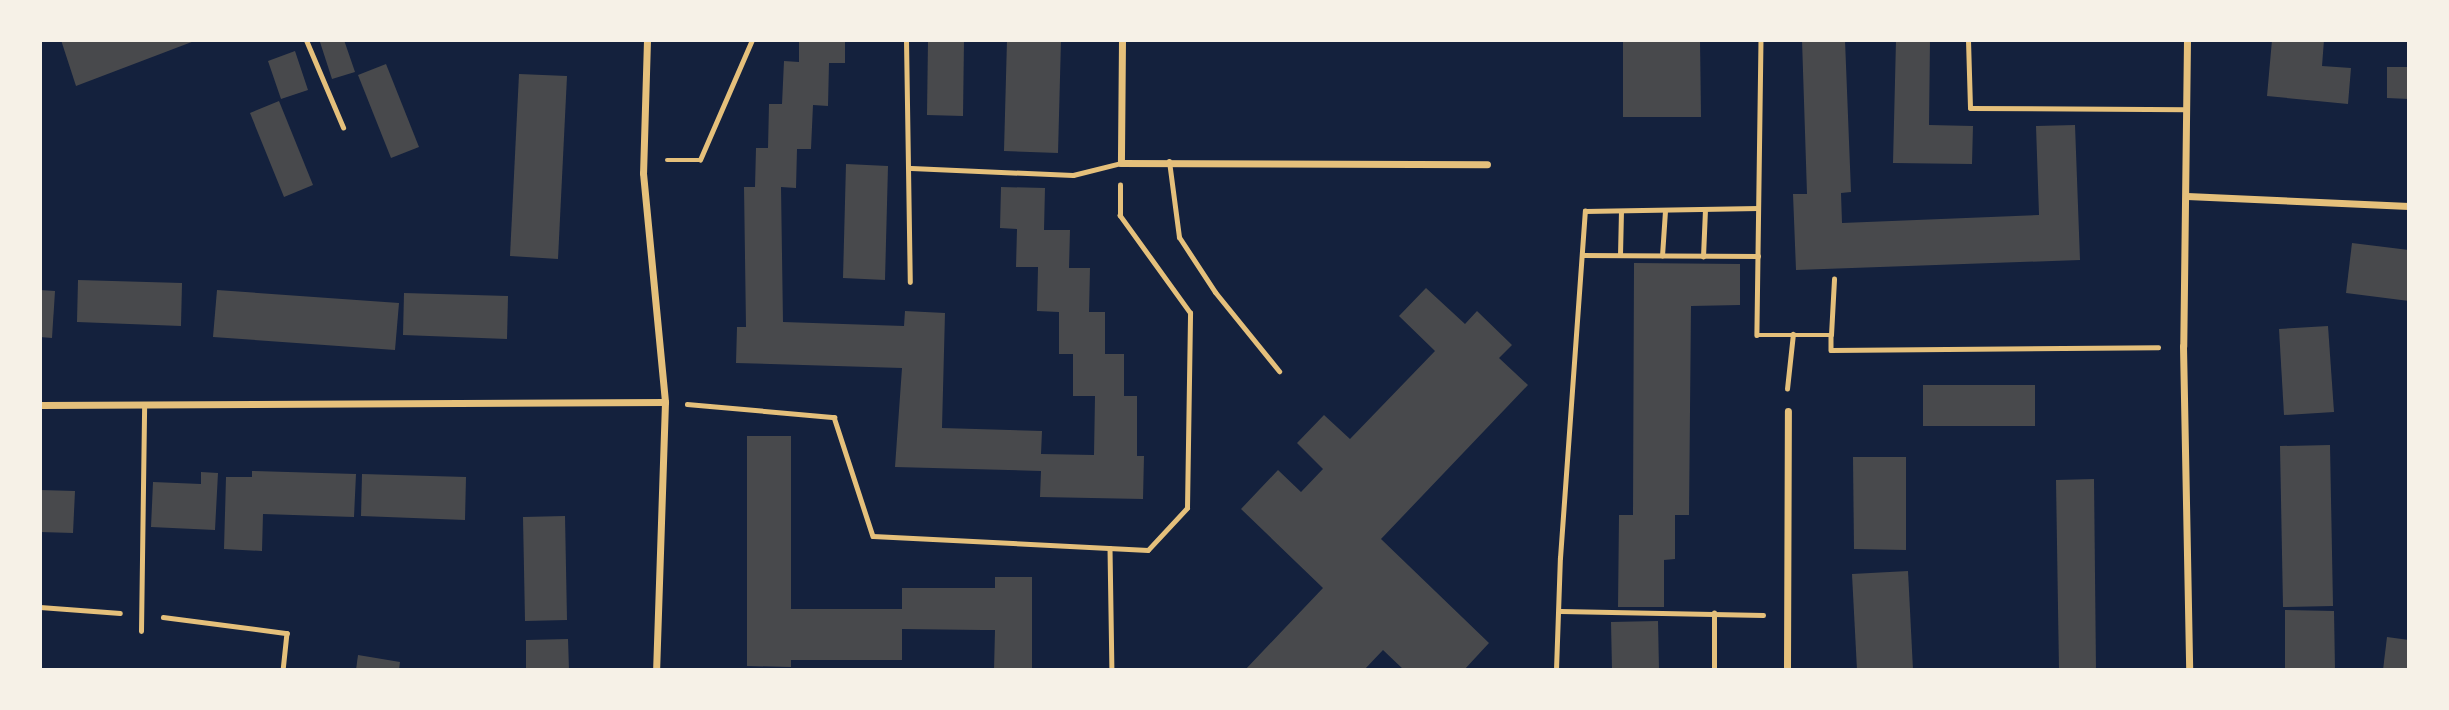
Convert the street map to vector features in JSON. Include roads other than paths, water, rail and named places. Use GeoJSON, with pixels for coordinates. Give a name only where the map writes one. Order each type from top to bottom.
{"type":"FeatureCollection","features":[{"type":"Feature","properties":{"kind":"street"},"geometry":{"type":"LineString","coordinates":[[647,40],[644,160],[665,402],[656,670]]}},
{"type":"Feature","properties":{"kind":"street"},"geometry":{"type":"LineString","coordinates":[[1122,40],[1121,163],[1169,161],[1487,164]]}},
{"type":"Feature","properties":{"kind":"street"},"geometry":{"type":"LineString","coordinates":[[2187,40],[2188,196],[2183,346],[2189,670]]}},
{"type":"Feature","properties":{"kind":"street"},"geometry":{"type":"LineString","coordinates":[[2188,196],[2409,206]]}},
{"type":"Feature","properties":{"kind":"street"},"geometry":{"type":"LineString","coordinates":[[40,405],[665,402]]}},
{"type":"Feature","properties":{"kind":"street"},"geometry":{"type":"LineString","coordinates":[[1787,670],[1788,411]]}},
{"type":"Feature","properties":{"kind":"lane"},"geometry":{"type":"LineString","coordinates":[[306,40],[343,127]]}},
{"type":"Feature","properties":{"kind":"lane"},"geometry":{"type":"LineString","coordinates":[[906,40],[911,168],[910,282]]}},
{"type":"Feature","properties":{"kind":"lane"},"geometry":{"type":"LineString","coordinates":[[1968,40],[1969,108],[2186,109]]}},
{"type":"Feature","properties":{"kind":"lane"},"geometry":{"type":"LineString","coordinates":[[1169,161],[1179,237],[1215,292],[1279,371]]}},
{"type":"Feature","properties":{"kind":"lane"},"geometry":{"type":"LineString","coordinates":[[911,168],[1073,175],[1121,163]]}},
{"type":"Feature","properties":{"kind":"lane"},"geometry":{"type":"LineString","coordinates":[[141,631],[144,404]]}}]}
